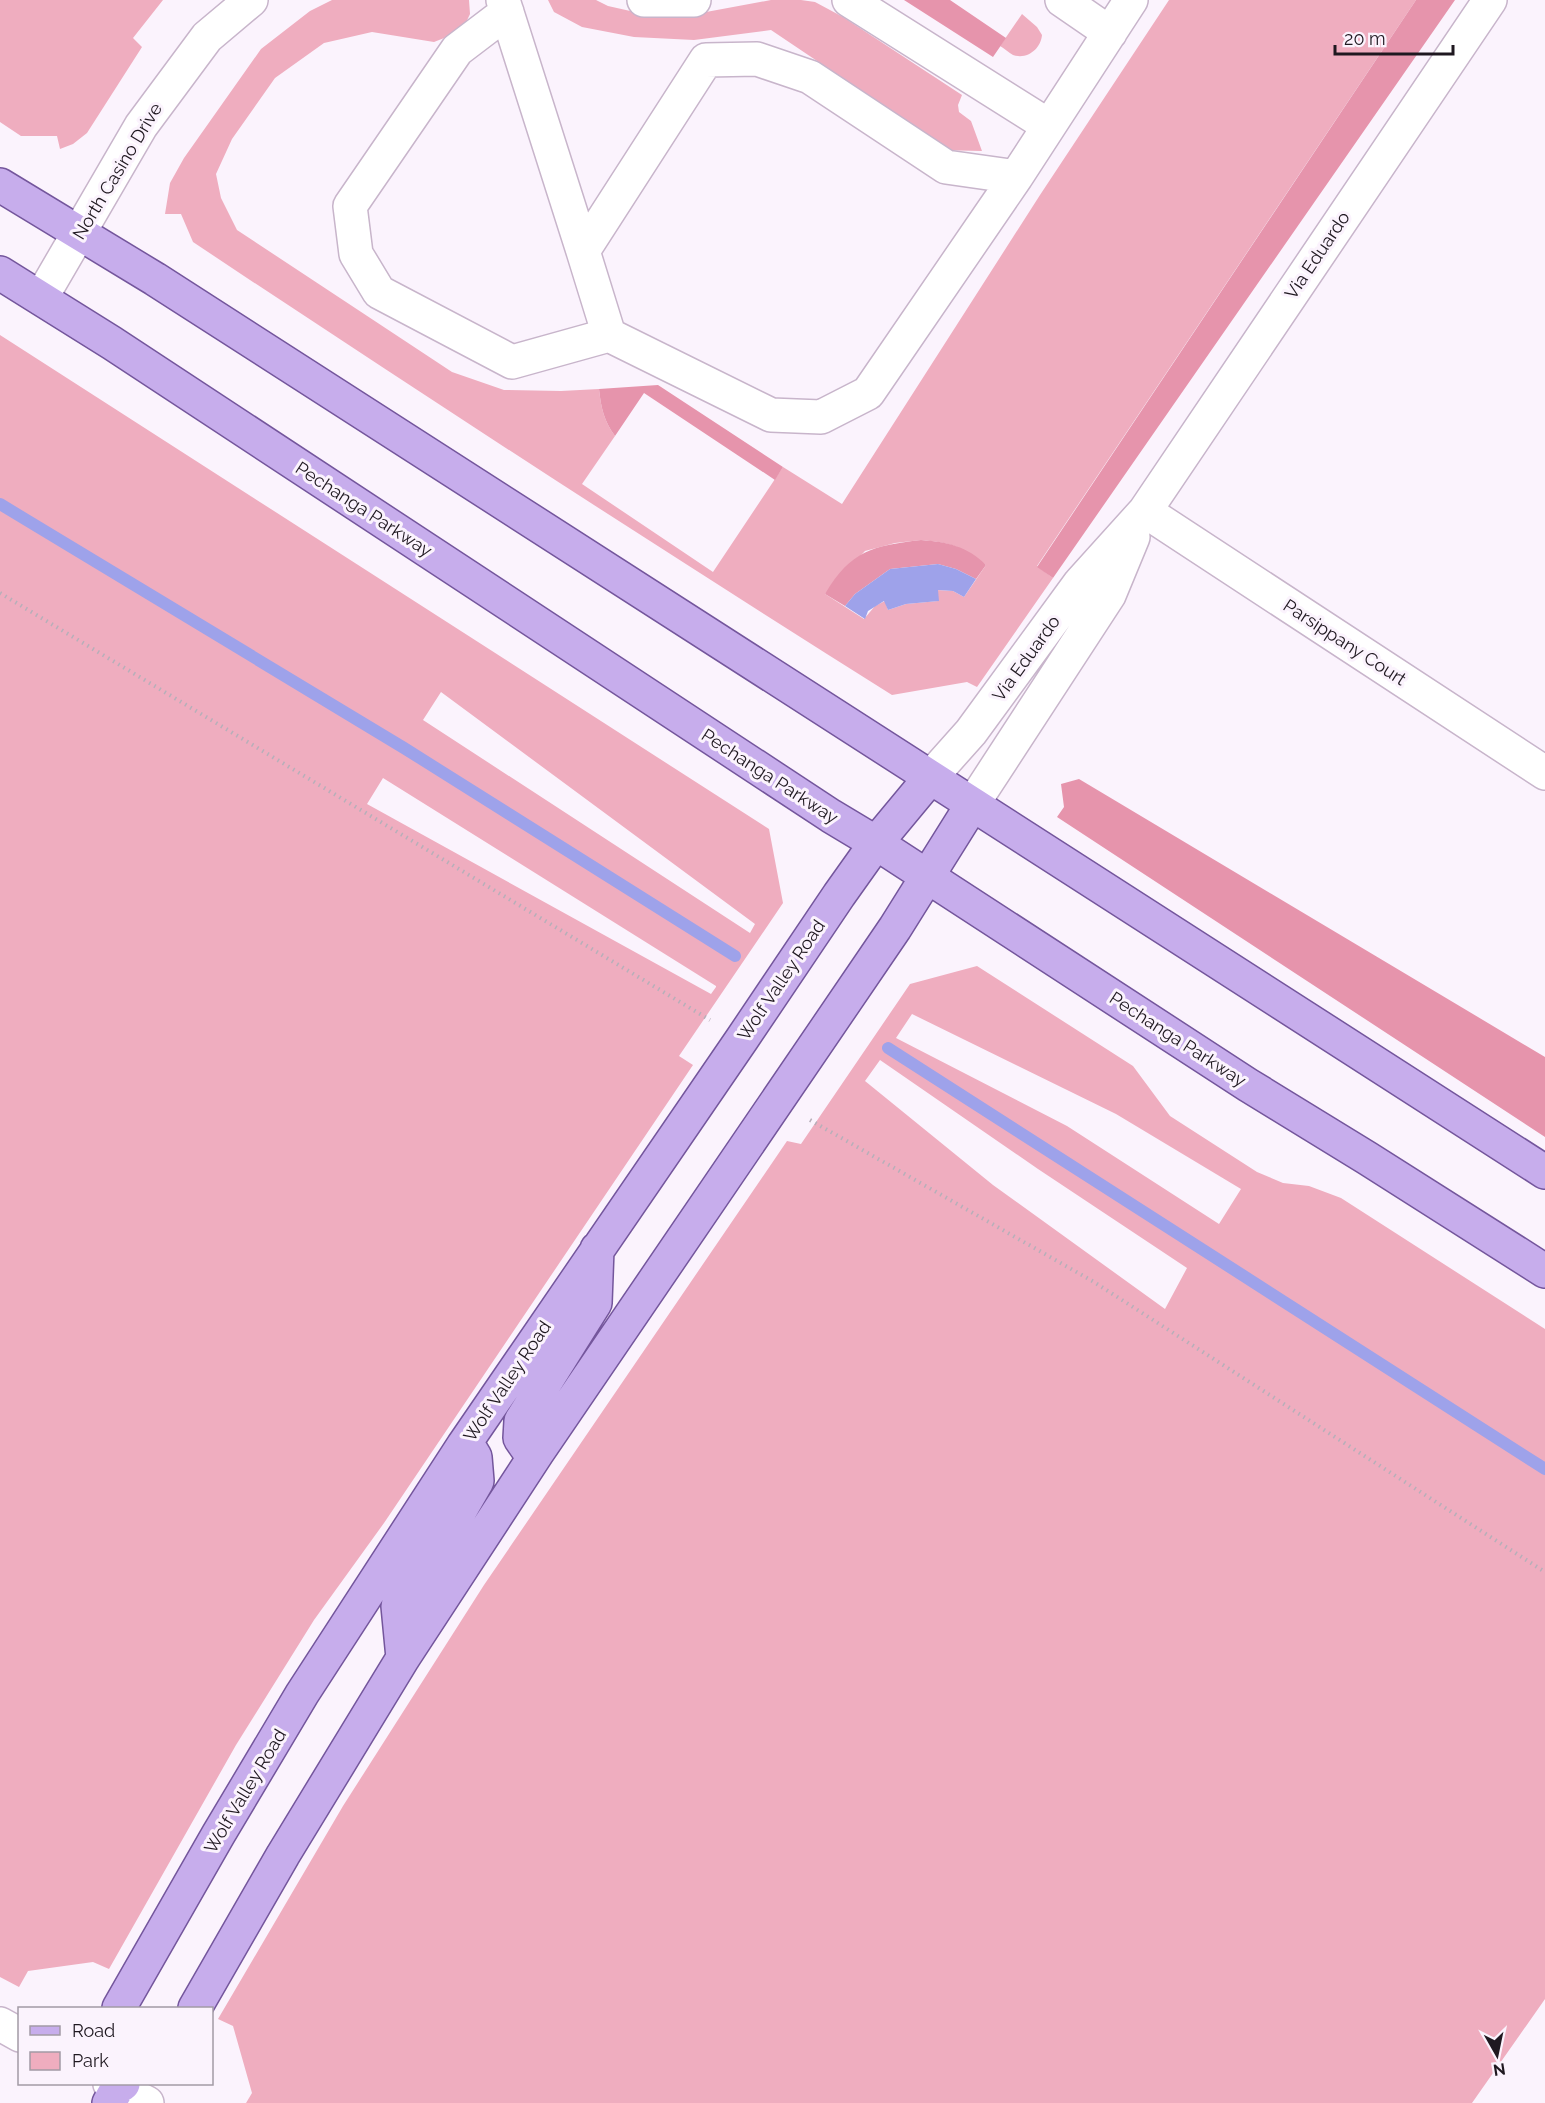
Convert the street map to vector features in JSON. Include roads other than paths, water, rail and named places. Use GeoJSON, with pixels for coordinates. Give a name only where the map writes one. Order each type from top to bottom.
{"type":"FeatureCollection","features":[{"type":"Feature","properties":{"kind":"main road"},"geometry":{"type":"LineString","coordinates":[[0,185],[155,279],[1545,1172]]}},
{"type":"Feature","properties":{"kind":"main road","name":"Pechanga Parkway"},"geometry":{"type":"LineString","coordinates":[[0,273],[831,816],[926,875],[985,916],[1248,1085],[1545,1271]]}},
{"type":"Feature","properties":{"kind":"main road","name":"Wolf Valley Road"},"geometry":{"type":"LineString","coordinates":[[120,2007],[302,1694],[463,1446],[839,895],[876,843],[930,778]]}},
{"type":"Feature","properties":{"kind":"main road"},"geometry":{"type":"LineString","coordinates":[[196,2007],[283,1855],[403,1658],[537,1453],[895,928],[926,875],[972,805]]}},
{"type":"Feature","properties":{"kind":"main road"},"geometry":{"type":"LineString","coordinates":[[537,1453],[529,1451],[520,1438],[521,1421],[595,1303],[597,1249]]}},
{"type":"Feature","properties":{"kind":"main road"},"geometry":{"type":"LineString","coordinates":[[403,1658],[398,1606],[477,1481],[475,1457],[469,1447],[463,1446]]}},
{"type":"Feature","properties":{"kind":"street","name":"North Casino Drive"},"geometry":{"type":"LineString","coordinates":[[41,298],[141,126],[207,37],[251,0]]}},
{"type":"Feature","properties":{"kind":"street"},"geometry":{"type":"LineString","coordinates":[[644,0],[694,0]]}},
{"type":"Feature","properties":{"kind":"street"},"geometry":{"type":"LineString","coordinates":[[849,0],[1050,126]]}},
{"type":"Feature","properties":{"kind":"street"},"geometry":{"type":"LineString","coordinates":[[1062,0],[1110,33]]}},
{"type":"Feature","properties":{"kind":"street"},"geometry":{"type":"LineString","coordinates":[[609,335],[505,6],[457,50],[351,206],[356,254],[379,292],[512,362],[609,335],[771,416],[821,417],[868,393],[1016,177],[1131,0]]}},
{"type":"Feature","properties":{"kind":"street","name":"Via Eduardo"},"geometry":{"type":"LineString","coordinates":[[930,778],[971,732],[1080,583],[1145,511],[1490,0]]}},
{"type":"Feature","properties":{"kind":"street"},"geometry":{"type":"LineString","coordinates":[[582,251],[706,60],[757,59],[810,77],[945,167],[1016,177]]}},
{"type":"Feature","properties":{"kind":"street","name":"Via Eduardo"},"geometry":{"type":"LineString","coordinates":[[972,805],[1109,595],[1145,511]]}},
{"type":"Feature","properties":{"kind":"street","name":"Parsippany Court"},"geometry":{"type":"LineString","coordinates":[[1145,511],[1545,773]]}},
{"type":"Feature","properties":{"kind":"street"},"geometry":{"type":"LineString","coordinates":[[0,2024],[18,2034]]}},
{"type":"Feature","properties":{"kind":"street"},"geometry":{"type":"LineString","coordinates":[[116,2088],[147,2103]]}},
{"type":"Feature","properties":{"kind":"water"},"geometry":{"type":"Polygon","coordinates":[[[938,564],[956,569],[976,579],[964,597],[953,591],[938,590],[939,601],[906,604],[888,610],[884,601],[868,611],[865,619],[845,606],[855,594],[890,569],[938,564]]]}},
{"type":"Feature","properties":{"kind":"waterway"},"geometry":{"type":"LineString","coordinates":[[0,504],[404,748],[735,956]]}},
{"type":"Feature","properties":{"kind":"waterway"},"geometry":{"type":"LineString","coordinates":[[888,1048],[1545,1469]]}}]}
